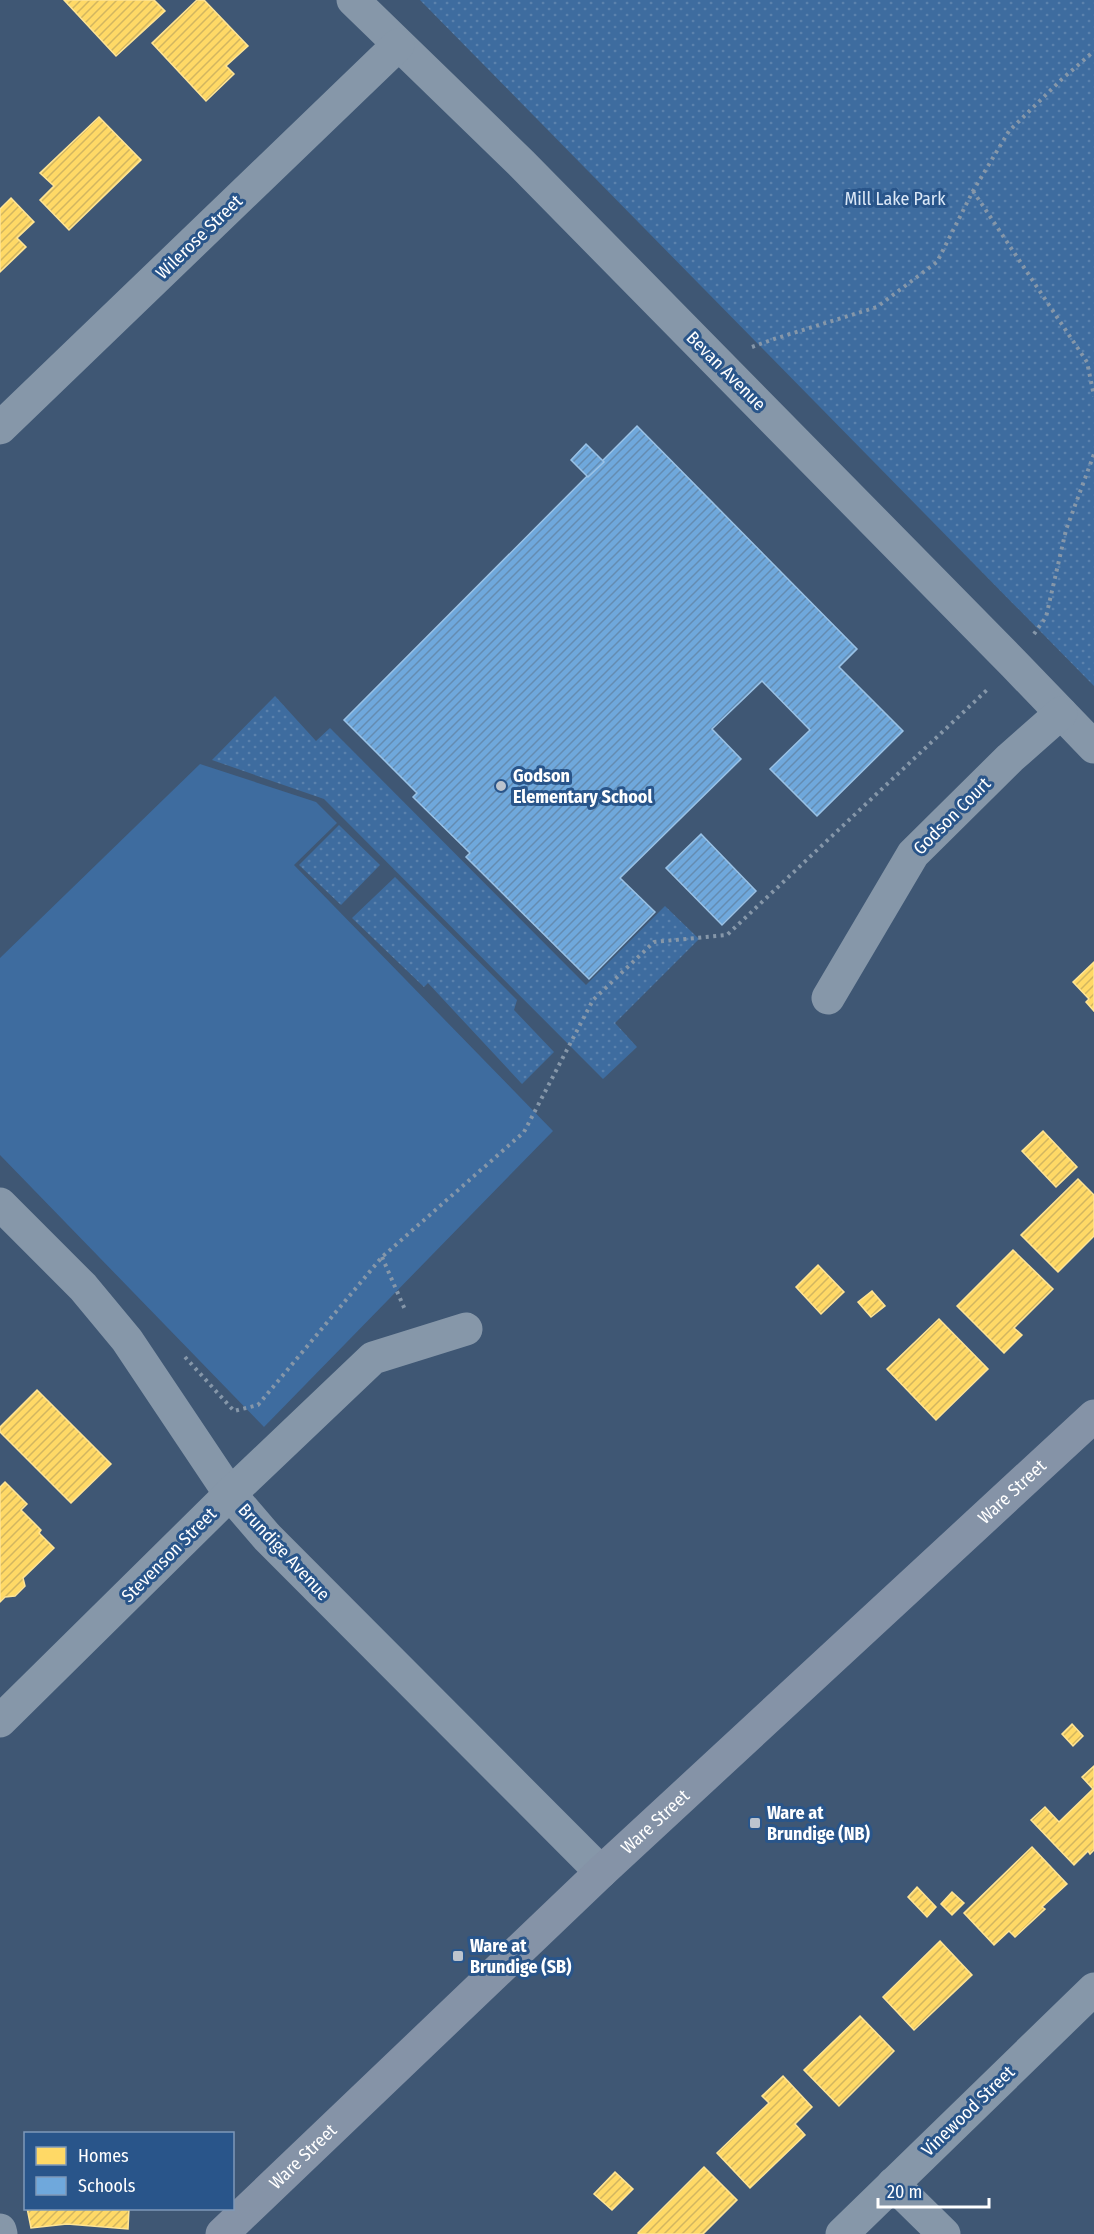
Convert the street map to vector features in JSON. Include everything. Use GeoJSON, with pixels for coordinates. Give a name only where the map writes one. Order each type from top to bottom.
{"type":"FeatureCollection","features":[{"type":"Feature","properties":{"kind":"main road","name":"Ware Street"},"geometry":{"type":"LineString","coordinates":[[222,2234],[601,1872],[1094,1416]]}},
{"type":"Feature","properties":{"kind":"street","name":"Bevan Avenue"},"geometry":{"type":"LineString","coordinates":[[353,0],[521,164],[1094,747]]}},
{"type":"Feature","properties":{"kind":"street","name":"Wilerose Street"},"geometry":{"type":"LineString","coordinates":[[0,428],[398,45]]}},
{"type":"Feature","properties":{"kind":"street","name":"Godson Court"},"geometry":{"type":"LineString","coordinates":[[828,998],[913,854],[1010,758],[1061,713]]}},
{"type":"Feature","properties":{"kind":"street","name":"Brundige Avenue"},"geometry":{"type":"LineString","coordinates":[[0,1204],[83,1287],[127,1340],[230,1494],[267,1537],[601,1872]]}},
{"type":"Feature","properties":{"kind":"street","name":"Stevenson Street"},"geometry":{"type":"LineString","coordinates":[[0,1721],[230,1494],[373,1358],[466,1329]]}},
{"type":"Feature","properties":{"kind":"street","name":"Vinewood Street"},"geometry":{"type":"LineString","coordinates":[[842,2234],[1094,1989]]}},
{"type":"Feature","properties":{"kind":"street"},"geometry":{"type":"LineString","coordinates":[[893,2184],[944,2234]]}},
{"type":"Feature","properties":{"kind":"path"},"geometry":{"type":"LineString","coordinates":[[716,361],[774,339],[878,308],[937,262],[973,191],[1009,131],[1094,51]]}},
{"type":"Feature","properties":{"kind":"path"},"geometry":{"type":"LineString","coordinates":[[973,191],[1087,362],[1094,396]]}},
{"type":"Feature","properties":{"kind":"path"},"geometry":{"type":"LineString","coordinates":[[182,1354],[234,1411],[258,1405],[382,1257],[524,1132],[593,1000],[654,942],[727,935],[1014,664],[1046,617],[1066,530],[1094,454]]}},
{"type":"Feature","properties":{"kind":"path"},"geometry":{"type":"LineString","coordinates":[[382,1257],[420,1343]]}},
{"type":"Feature","properties":{"kind":"green space","name":"Mill Lake Park"},"geometry":{"type":"Polygon","coordinates":[[[420,0],[1094,0],[1094,686],[420,0]]]}},
{"type":"Feature","properties":{"kind":"green space"},"geometry":{"type":"Polygon","coordinates":[[[275,696],[316,741],[330,728],[586,985],[665,906],[699,939],[615,1023],[637,1047],[603,1079],[324,799],[212,760],[275,696]]]}},
{"type":"Feature","properties":{"kind":"green space"},"geometry":{"type":"Polygon","coordinates":[[[200,764],[316,802],[337,823],[294,865],[553,1131],[264,1427],[0,1155],[0,958],[200,764]]]}},
{"type":"Feature","properties":{"kind":"green space"},"geometry":{"type":"Polygon","coordinates":[[[339,825],[380,865],[341,905],[299,865],[339,825]]]}},
{"type":"Feature","properties":{"kind":"green space"},"geometry":{"type":"Polygon","coordinates":[[[395,877],[517,1000],[514,1010],[554,1052],[522,1084],[428,983],[424,987],[352,918],[395,877]]]}},
{"type":"Feature","properties":{"kind":"building: Homes"},"geometry":{"type":"Polygon","coordinates":[[[64,0],[154,0],[165,11],[116,56],[64,0]]]}},
{"type":"Feature","properties":{"kind":"building: Homes"},"geometry":{"type":"Polygon","coordinates":[[[197,0],[204,0],[248,46],[226,66],[234,74],[206,101],[152,43],[197,0]]]}},
{"type":"Feature","properties":{"kind":"building: Homes"},"geometry":{"type":"Polygon","coordinates":[[[99,117],[141,160],[69,230],[40,200],[54,186],[40,173],[99,117]]]}},
{"type":"Feature","properties":{"kind":"building: Homes"},"geometry":{"type":"Polygon","coordinates":[[[11,198],[34,222],[17,238],[26,247],[0,272],[0,209],[11,198]]]}},
{"type":"Feature","properties":{"kind":"building: Homes"},"geometry":{"type":"Polygon","coordinates":[[[1094,962],[1094,1011],[1086,1002],[1089,999],[1073,982],[1094,962]]]}},
{"type":"Feature","properties":{"kind":"building: Homes"},"geometry":{"type":"Polygon","coordinates":[[[1043,1131],[1077,1167],[1056,1187],[1022,1151],[1043,1131]]]}},
{"type":"Feature","properties":{"kind":"building: Homes"},"geometry":{"type":"Polygon","coordinates":[[[1078,1179],[1094,1195],[1094,1236],[1058,1272],[1021,1235],[1078,1179]]]}},
{"type":"Feature","properties":{"kind":"building: Homes"},"geometry":{"type":"Polygon","coordinates":[[[1013,1250],[1053,1289],[1014,1328],[1022,1335],[1004,1353],[957,1306],[1013,1250]]]}},
{"type":"Feature","properties":{"kind":"building: Homes"},"geometry":{"type":"Polygon","coordinates":[[[818,1265],[844,1292],[821,1314],[796,1287],[818,1265]]]}},
{"type":"Feature","properties":{"kind":"building: Homes"},"geometry":{"type":"Polygon","coordinates":[[[872,1291],[885,1306],[871,1317],[858,1302],[872,1291]]]}},
{"type":"Feature","properties":{"kind":"building: Homes"},"geometry":{"type":"Polygon","coordinates":[[[939,1319],[988,1369],[936,1420],[887,1369],[939,1319]]]}},
{"type":"Feature","properties":{"kind":"building: Homes"},"geometry":{"type":"Polygon","coordinates":[[[37,1390],[111,1464],[71,1503],[0,1432],[0,1427],[37,1390]]]}},
{"type":"Feature","properties":{"kind":"building: Homes"},"geometry":{"type":"Polygon","coordinates":[[[5,1482],[27,1504],[21,1510],[41,1530],[39,1533],[54,1548],[23,1578],[25,1586],[15,1596],[5,1597],[0,1602],[0,1487],[5,1482]]]}},
{"type":"Feature","properties":{"kind":"building: Homes"},"geometry":{"type":"Polygon","coordinates":[[[1072,1724],[1083,1736],[1073,1746],[1062,1734],[1072,1724]]]}},
{"type":"Feature","properties":{"kind":"building: Homes"},"geometry":{"type":"Polygon","coordinates":[[[1094,1766],[1094,1850],[1090,1854],[1088,1851],[1074,1865],[1031,1820],[1045,1807],[1059,1822],[1093,1789],[1082,1777],[1094,1766]]]}},
{"type":"Feature","properties":{"kind":"building: Homes"},"geometry":{"type":"Polygon","coordinates":[[[1032,1847],[1067,1884],[1042,1907],[1045,1909],[1015,1937],[1009,1931],[994,1945],[964,1913],[1032,1847]]]}},
{"type":"Feature","properties":{"kind":"building: Homes"},"geometry":{"type":"Polygon","coordinates":[[[917,1887],[936,1907],[927,1917],[908,1897],[917,1887]]]}},
{"type":"Feature","properties":{"kind":"building: Homes"},"geometry":{"type":"Polygon","coordinates":[[[952,1892],[964,1903],[952,1915],[941,1904],[952,1892]]]}},
{"type":"Feature","properties":{"kind":"building: Homes"},"geometry":{"type":"Polygon","coordinates":[[[940,1941],[972,1975],[914,2030],[883,1997],[940,1941]]]}},
{"type":"Feature","properties":{"kind":"building: Homes"},"geometry":{"type":"Polygon","coordinates":[[[860,2016],[894,2051],[839,2106],[804,2070],[860,2016]]]}},
{"type":"Feature","properties":{"kind":"building: Homes"},"geometry":{"type":"Polygon","coordinates":[[[783,2076],[812,2107],[795,2124],[805,2135],[750,2188],[717,2153],[769,2103],[762,2096],[783,2076]]]}},
{"type":"Feature","properties":{"kind":"building: Homes"},"geometry":{"type":"Polygon","coordinates":[[[704,2167],[737,2200],[703,2234],[638,2233],[704,2167]]]}},
{"type":"Feature","properties":{"kind":"building: Homes"},"geometry":{"type":"Polygon","coordinates":[[[615,2172],[633,2189],[612,2210],[594,2194],[615,2172]]]}},
{"type":"Feature","properties":{"kind":"building: Homes"},"geometry":{"type":"Polygon","coordinates":[[[27,2210],[129,2210],[128,2229],[67,2224],[31,2228],[27,2210]]]}},
{"type":"Feature","properties":{"kind":"building: Schools"},"geometry":{"type":"Polygon","coordinates":[[[637,426],[857,649],[839,667],[903,731],[817,816],[770,769],[810,730],[762,681],[712,729],[741,759],[620,878],[655,912],[589,979],[466,857],[470,853],[413,797],[417,793],[344,720],[637,426]]]}},
{"type":"Feature","properties":{"kind":"building: Schools"},"geometry":{"type":"Polygon","coordinates":[[[586,444],[604,462],[588,477],[571,460],[586,444]]]}},
{"type":"Feature","properties":{"kind":"building: Schools"},"geometry":{"type":"Polygon","coordinates":[[[701,834],[756,891],[722,925],[666,868],[701,834]]]}},
{"type":"Feature","properties":{"kind":"place","name":"Godson Elementary School"},"geometry":{"type":"Point","coordinates":[501,786]}},
{"type":"Feature","properties":{"kind":"place","name":"Ware at Brundige (NB)"},"geometry":{"type":"Point","coordinates":[755,1823]}},
{"type":"Feature","properties":{"kind":"place","name":"Ware at Brundige (SB)"},"geometry":{"type":"Point","coordinates":[458,1956]}}]}
